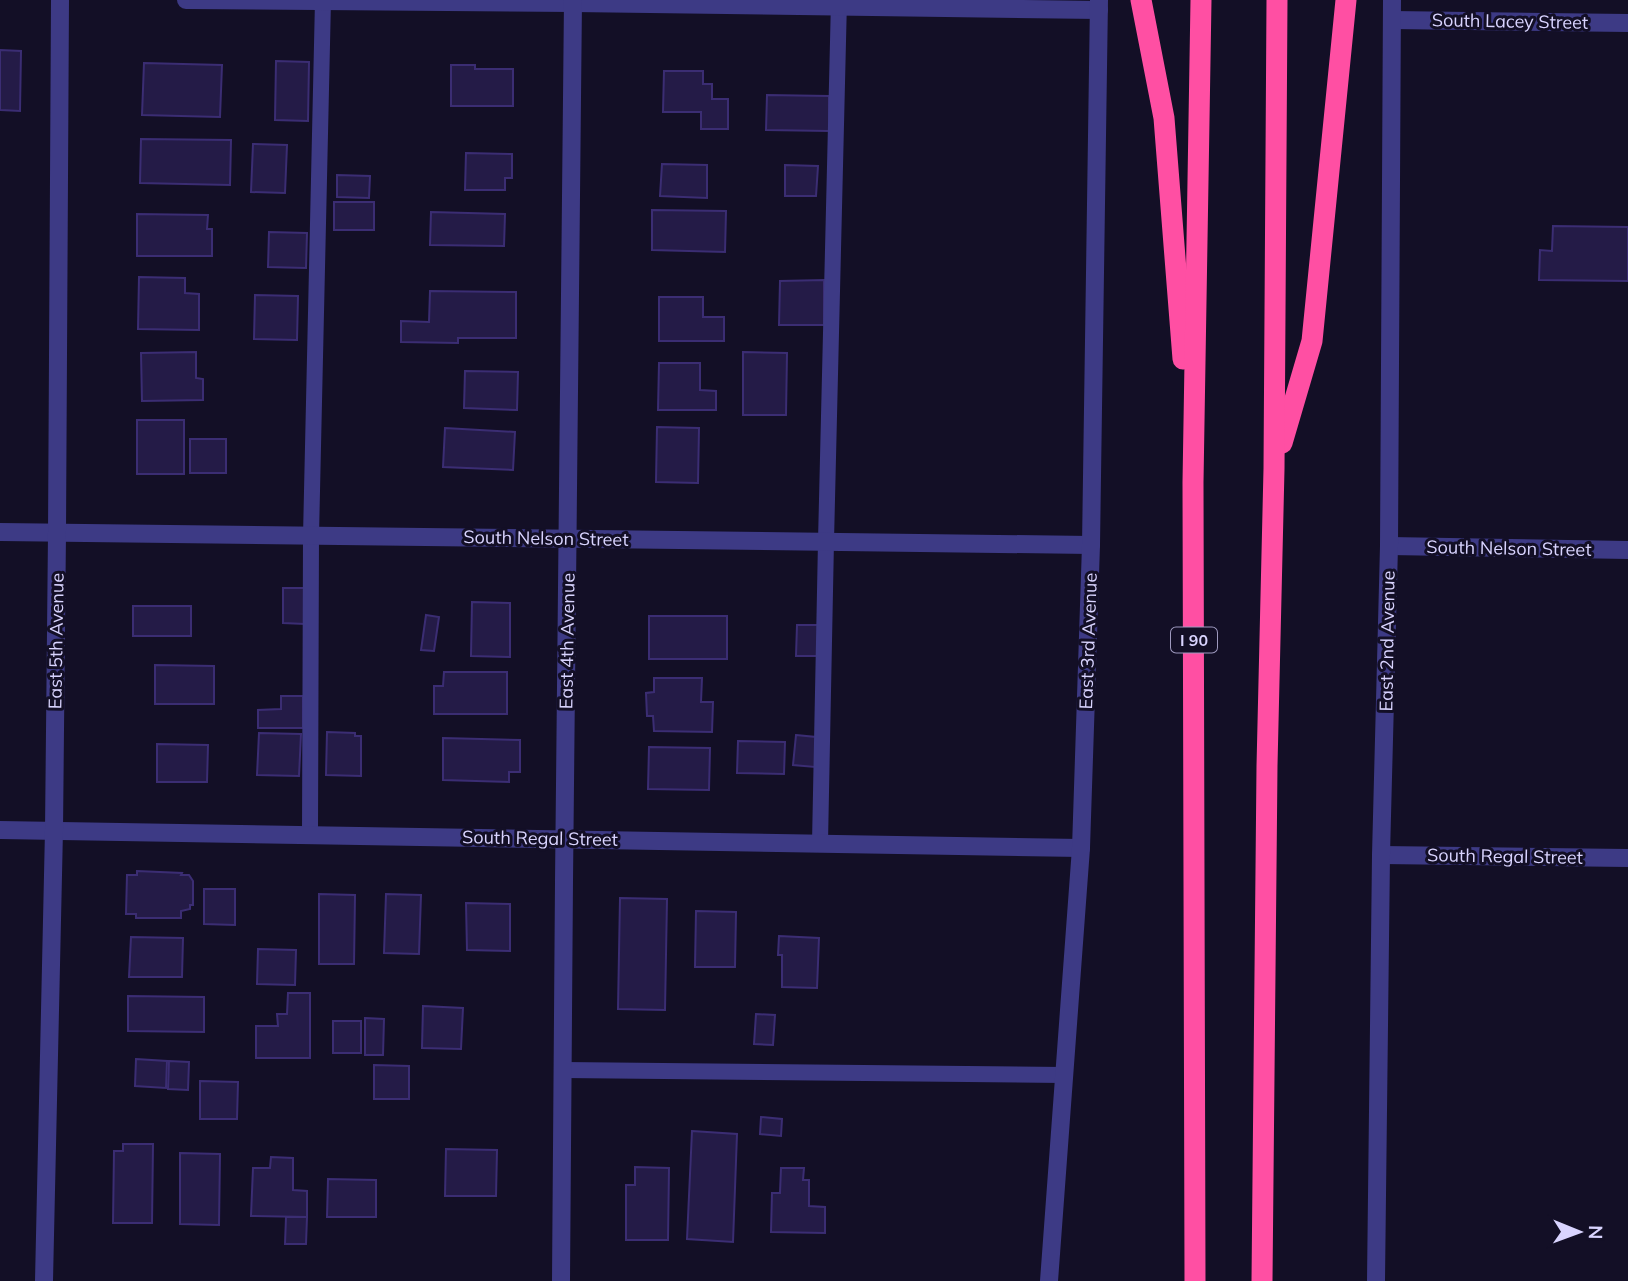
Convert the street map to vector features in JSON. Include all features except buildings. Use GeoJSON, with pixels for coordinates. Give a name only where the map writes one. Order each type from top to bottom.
{"type":"FeatureCollection","features":[{"type":"Feature","properties":{"kind":"highway"},"geometry":{"type":"LineString","coordinates":[[1141,0],[1164,118],[1194,482]]}},
{"type":"Feature","properties":{"kind":"highway","name":"I 90"},"geometry":{"type":"LineString","coordinates":[[1195,1281],[1194,482],[1200,0]]}},
{"type":"Feature","properties":{"kind":"highway"},"geometry":{"type":"LineString","coordinates":[[1262,1281],[1274,469],[1277,0]]}},
{"type":"Feature","properties":{"kind":"highway"},"geometry":{"type":"LineString","coordinates":[[1274,469],[1311,341],[1346,0]]}},
{"type":"Feature","properties":{"kind":"street","name":"East 5th Avenue"},"geometry":{"type":"LineString","coordinates":[[44,1281],[54,830],[60,0]]}},
{"type":"Feature","properties":{"kind":"street"},"geometry":{"type":"LineString","coordinates":[[187,0],[1099,5]]}},
{"type":"Feature","properties":{"kind":"street","name":"East 2nd Avenue"},"geometry":{"type":"LineString","coordinates":[[1376,1281],[1381,855],[1389,546],[1392,0]]}},
{"type":"Feature","properties":{"kind":"street","name":"East 4th Avenue"},"geometry":{"type":"LineString","coordinates":[[561,1281],[573,1]]}},
{"type":"Feature","properties":{"kind":"street","name":"East 3rd Avenue"},"geometry":{"type":"LineString","coordinates":[[1049,1281],[1081,848],[1091,545],[1099,5]]}},
{"type":"Feature","properties":{"kind":"street","name":"South Lacey Street"},"geometry":{"type":"LineString","coordinates":[[1392,20],[1628,23]]}},
{"type":"Feature","properties":{"kind":"street","name":"South Nelson Street"},"geometry":{"type":"LineString","coordinates":[[0,532],[1091,545]]}},
{"type":"Feature","properties":{"kind":"street","name":"South Nelson Street"},"geometry":{"type":"LineString","coordinates":[[1389,546],[1628,550]]}},
{"type":"Feature","properties":{"kind":"street","name":"South Regal Street"},"geometry":{"type":"LineString","coordinates":[[0,830],[1081,848]]}},
{"type":"Feature","properties":{"kind":"street","name":"South Regal Street"},"geometry":{"type":"LineString","coordinates":[[1381,855],[1628,858]]}},
{"type":"Feature","properties":{"kind":"lane"},"geometry":{"type":"LineString","coordinates":[[310,834],[311,536],[323,0]]}},
{"type":"Feature","properties":{"kind":"lane"},"geometry":{"type":"LineString","coordinates":[[820,843],[839,4]]}},
{"type":"Feature","properties":{"kind":"lane"},"geometry":{"type":"LineString","coordinates":[[563,1070],[1064,1075]]}}]}
